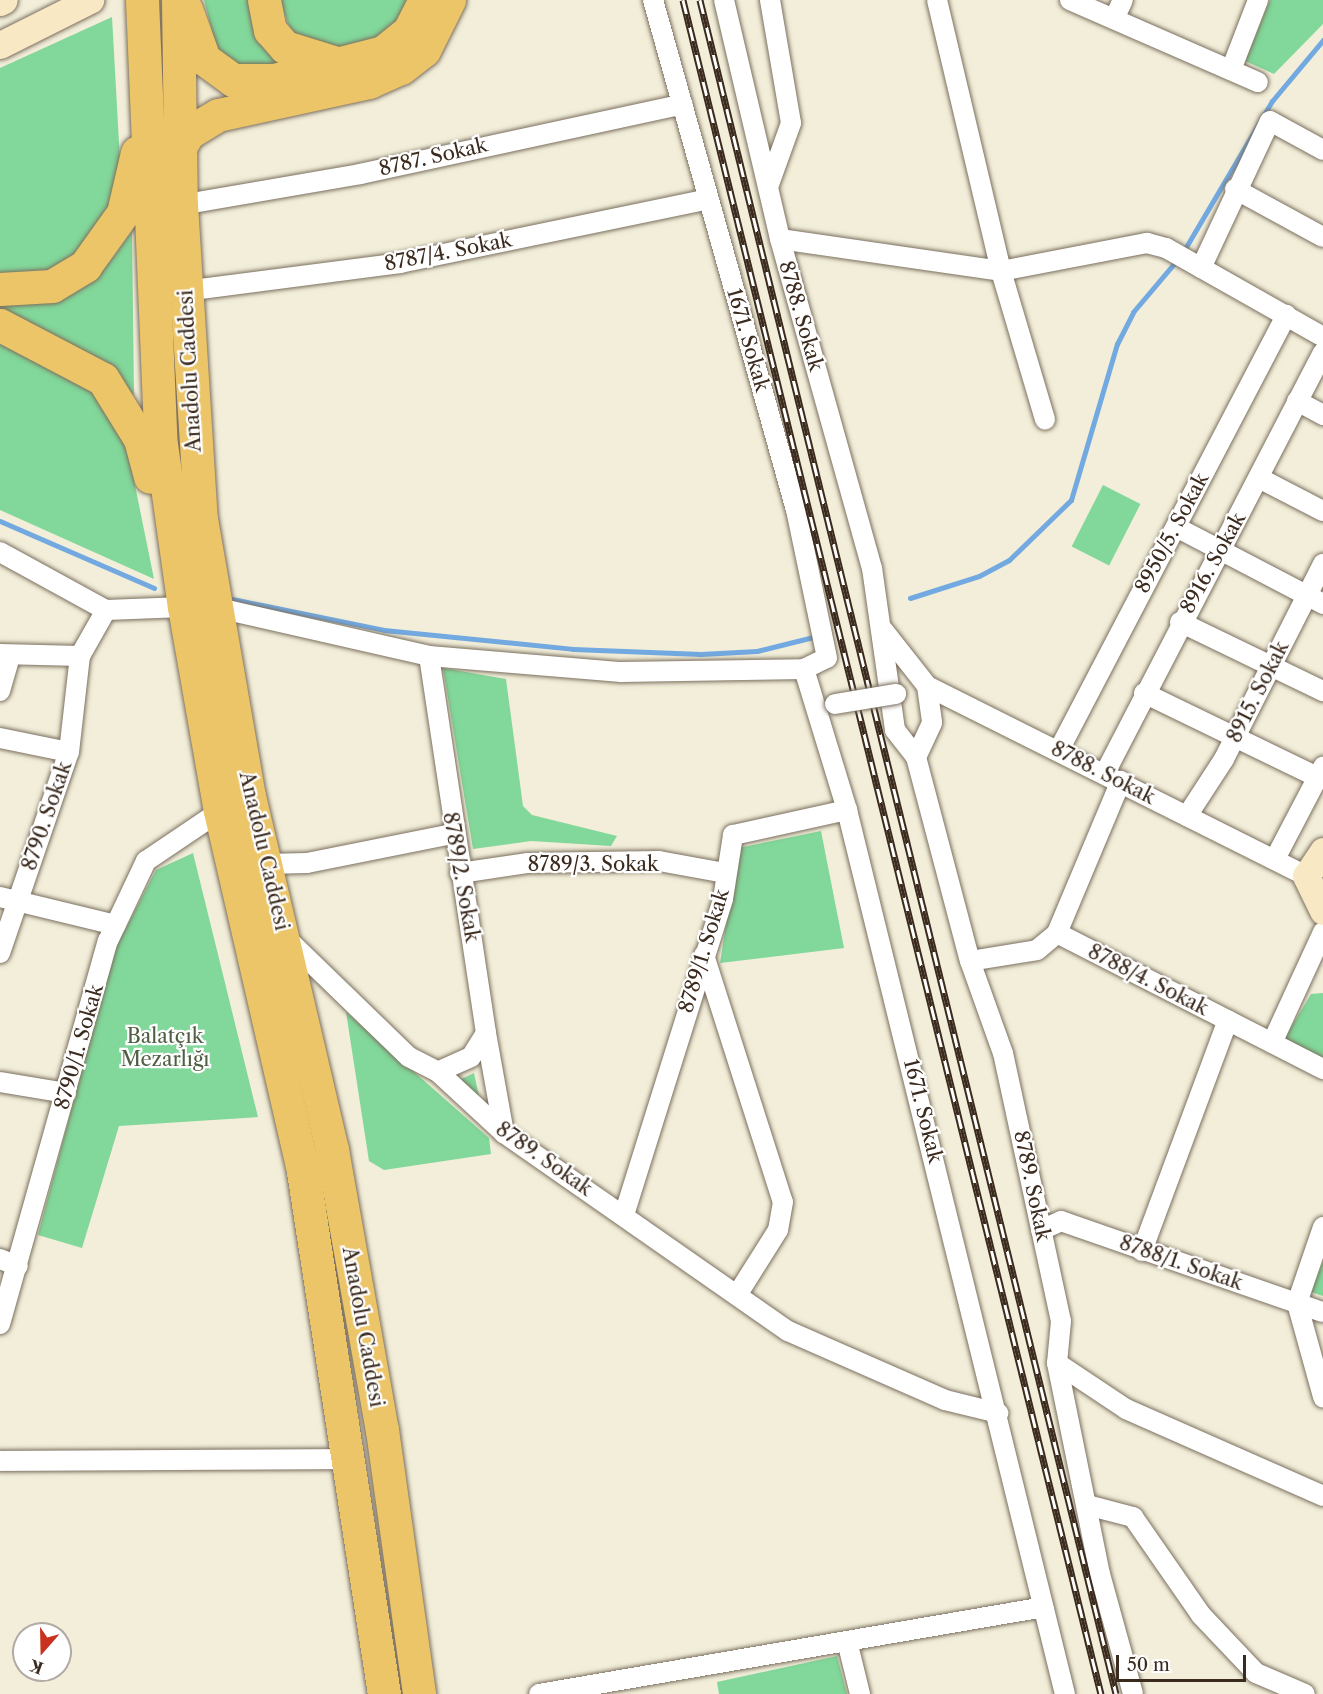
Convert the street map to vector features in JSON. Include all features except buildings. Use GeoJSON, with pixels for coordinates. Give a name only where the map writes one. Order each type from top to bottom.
{"type":"FeatureCollection","features":[{"type":"Feature","properties":{"kind":"highway","name":"Anadolu Caddesi"},"geometry":{"type":"LineString","coordinates":[[142,0],[160,437],[199,607],[284,936],[347,1234],[419,1694]]}},
{"type":"Feature","properties":{"kind":"highway","name":"Anadolu Caddesi"},"geometry":{"type":"LineString","coordinates":[[178,0],[181,206],[199,607],[220,811],[302,1165],[384,1694]]}},
{"type":"Feature","properties":{"kind":"highway"},"geometry":{"type":"LineString","coordinates":[[183,0],[204,59],[233,80],[274,80],[383,52],[409,31],[425,0]]}},
{"type":"Feature","properties":{"kind":"highway"},"geometry":{"type":"LineString","coordinates":[[264,0],[270,30],[285,47],[341,64]]}},
{"type":"Feature","properties":{"kind":"highway"},"geometry":{"type":"LineString","coordinates":[[180,147],[188,133],[218,115],[369,82],[401,68],[424,50],[449,0]]}},
{"type":"Feature","properties":{"kind":"highway"},"geometry":{"type":"LineString","coordinates":[[0,290],[52,286],[74,276],[104,245],[123,213],[146,116]]}},
{"type":"Feature","properties":{"kind":"highway"},"geometry":{"type":"LineString","coordinates":[[0,325],[103,379],[140,439],[199,607]]}},
{"type":"Feature","properties":{"kind":"street"},"geometry":{"type":"LineString","coordinates":[[0,2],[4,0]]}},
{"type":"Feature","properties":{"kind":"street"},"geometry":{"type":"LineString","coordinates":[[0,45],[90,0]]}},
{"type":"Feature","properties":{"kind":"street","name":"1671. Sokak"},"geometry":{"type":"LineString","coordinates":[[653,0],[796,510],[827,658],[804,669]]}},
{"type":"Feature","properties":{"kind":"street","name":"8788. Sokak"},"geometry":{"type":"LineString","coordinates":[[724,0],[780,238],[872,568],[883,630],[895,730],[916,757]]}},
{"type":"Feature","properties":{"kind":"street"},"geometry":{"type":"LineString","coordinates":[[768,187],[791,123],[770,0]]}},
{"type":"Feature","properties":{"kind":"street"},"geometry":{"type":"LineString","coordinates":[[937,0],[1001,271],[1045,420]]}},
{"type":"Feature","properties":{"kind":"street"},"geometry":{"type":"LineString","coordinates":[[1070,0],[1258,82]]}},
{"type":"Feature","properties":{"kind":"street"},"geometry":{"type":"LineString","coordinates":[[1114,19],[1123,0]]}},
{"type":"Feature","properties":{"kind":"street"},"geometry":{"type":"LineString","coordinates":[[1231,70],[1258,0]]}},
{"type":"Feature","properties":{"kind":"street","name":"8787. Sokak"},"geometry":{"type":"LineString","coordinates":[[181,206],[360,174],[683,104]]}},
{"type":"Feature","properties":{"kind":"street"},"geometry":{"type":"LineString","coordinates":[[1201,268],[1235,189],[1270,121],[1323,150]]}},
{"type":"Feature","properties":{"kind":"street"},"geometry":{"type":"LineString","coordinates":[[1235,189],[1323,237]]}},
{"type":"Feature","properties":{"kind":"street","name":"8787/4. Sokak"},"geometry":{"type":"LineString","coordinates":[[185,291],[400,263],[708,199]]}},
{"type":"Feature","properties":{"kind":"street"},"geometry":{"type":"LineString","coordinates":[[780,238],[1001,271],[1147,243],[1166,248],[1323,337]]}},
{"type":"Feature","properties":{"kind":"street","name":"8950/5. Sokak"},"geometry":{"type":"LineString","coordinates":[[1059,750],[1286,315]]}},
{"type":"Feature","properties":{"kind":"street","name":"8916. Sokak"},"geometry":{"type":"LineString","coordinates":[[1057,933],[1144,693],[1323,353]]}},
{"type":"Feature","properties":{"kind":"street"},"geometry":{"type":"LineString","coordinates":[[1297,401],[1323,415]]}},
{"type":"Feature","properties":{"kind":"street"},"geometry":{"type":"LineString","coordinates":[[1259,478],[1323,511]]}},
{"type":"Feature","properties":{"kind":"street"},"geometry":{"type":"LineString","coordinates":[[1176,527],[1315,600]]}},
{"type":"Feature","properties":{"kind":"street"},"geometry":{"type":"LineString","coordinates":[[0,552],[106,610],[199,607],[429,656],[621,672],[804,669],[847,810]]}},
{"type":"Feature","properties":{"kind":"street","name":"8915. Sokak"},"geometry":{"type":"LineString","coordinates":[[1187,816],[1234,738],[1271,665],[1315,600],[1323,564]]}},
{"type":"Feature","properties":{"kind":"street","name":"8790. Sokak"},"geometry":{"type":"LineString","coordinates":[[0,953],[9,899],[69,752],[80,656],[106,610]]}},
{"type":"Feature","properties":{"kind":"street"},"geometry":{"type":"LineString","coordinates":[[1180,622],[1323,691]]}},
{"type":"Feature","properties":{"kind":"street","name":"8788. Sokak"},"geometry":{"type":"LineString","coordinates":[[883,630],[927,686],[1187,816],[1276,857],[1306,876]]}},
{"type":"Feature","properties":{"kind":"street"},"geometry":{"type":"LineString","coordinates":[[0,691],[5,655],[80,656]]}},
{"type":"Feature","properties":{"kind":"street","name":"8789/2. Sokak"},"geometry":{"type":"LineString","coordinates":[[429,656],[452,834],[504,1133]]}},
{"type":"Feature","properties":{"kind":"street"},"geometry":{"type":"LineString","coordinates":[[916,757],[932,723],[927,686]]}},
{"type":"Feature","properties":{"kind":"street"},"geometry":{"type":"LineString","coordinates":[[1144,693],[1234,738],[1320,772],[1276,857]]}},
{"type":"Feature","properties":{"kind":"street"},"geometry":{"type":"LineString","coordinates":[[835,704],[896,694]]}},
{"type":"Feature","properties":{"kind":"street"},"geometry":{"type":"LineString","coordinates":[[0,738],[69,752]]}},
{"type":"Feature","properties":{"kind":"street","name":"8789. Sokak"},"geometry":{"type":"LineString","coordinates":[[916,757],[970,961],[1003,1053],[1061,1321],[1057,1363],[1087,1504],[1133,1694]]}},
{"type":"Feature","properties":{"kind":"street","name":"1671. Sokak"},"geometry":{"type":"LineString","coordinates":[[847,810],[998,1413],[1065,1694]]}},
{"type":"Feature","properties":{"kind":"street","name":"8789/1. Sokak"},"geometry":{"type":"LineString","coordinates":[[624,1215],[705,955],[733,835],[847,810]]}},
{"type":"Feature","properties":{"kind":"street","name":"8790/1. Sokak"},"geometry":{"type":"LineString","coordinates":[[0,1324],[9,1263],[66,1093],[116,925],[146,861],[220,811]]}},
{"type":"Feature","properties":{"kind":"street"},"geometry":{"type":"LineString","coordinates":[[266,864],[307,863],[452,834]]}},
{"type":"Feature","properties":{"kind":"street"},"geometry":{"type":"LineString","coordinates":[[1323,851],[1306,876],[1323,911]]}},
{"type":"Feature","properties":{"kind":"street","name":"8789/3. Sokak"},"geometry":{"type":"LineString","coordinates":[[460,873],[528,863],[659,861],[725,873]]}},
{"type":"Feature","properties":{"kind":"street"},"geometry":{"type":"LineString","coordinates":[[9,899],[116,925]]}},
{"type":"Feature","properties":{"kind":"street"},"geometry":{"type":"LineString","coordinates":[[1272,1043],[1323,932]]}},
{"type":"Feature","properties":{"kind":"street"},"geometry":{"type":"LineString","coordinates":[[970,961],[1037,950],[1057,933]]}},
{"type":"Feature","properties":{"kind":"street","name":"8788/4. Sokak"},"geometry":{"type":"LineString","coordinates":[[1057,933],[1323,1069]]}},
{"type":"Feature","properties":{"kind":"street","name":"8789. Sokak"},"geometry":{"type":"LineString","coordinates":[[284,936],[409,1057],[438,1071],[504,1133],[788,1330],[945,1400],[998,1413]]}},
{"type":"Feature","properties":{"kind":"street"},"geometry":{"type":"LineString","coordinates":[[705,955],[783,1202],[778,1230],[737,1295]]}},
{"type":"Feature","properties":{"kind":"street"},"geometry":{"type":"LineString","coordinates":[[1142,1251],[1228,1020]]}},
{"type":"Feature","properties":{"kind":"street"},"geometry":{"type":"LineString","coordinates":[[438,1071],[471,1057],[486,1033]]}},
{"type":"Feature","properties":{"kind":"street"},"geometry":{"type":"LineString","coordinates":[[0,1082],[66,1093]]}},
{"type":"Feature","properties":{"kind":"street","name":"8788/1. Sokak"},"geometry":{"type":"LineString","coordinates":[[1041,1230],[1061,1221],[1323,1312]]}},
{"type":"Feature","properties":{"kind":"street"},"geometry":{"type":"LineString","coordinates":[[1323,1227],[1297,1303],[1323,1397]]}},
{"type":"Feature","properties":{"kind":"street"},"geometry":{"type":"LineString","coordinates":[[1057,1363],[1126,1409],[1323,1496]]}},
{"type":"Feature","properties":{"kind":"street"},"geometry":{"type":"LineString","coordinates":[[0,1461],[349,1459]]}},
{"type":"Feature","properties":{"kind":"street"},"geometry":{"type":"LineString","coordinates":[[1087,1504],[1133,1517],[1201,1615],[1256,1673],[1305,1694]]}},
{"type":"Feature","properties":{"kind":"street"},"geometry":{"type":"LineString","coordinates":[[539,1694],[582,1690],[1044,1606]]}},
{"type":"Feature","properties":{"kind":"street"},"geometry":{"type":"LineString","coordinates":[[847,1641],[860,1694]]}},
{"type":"Feature","properties":{"kind":"green space"},"geometry":{"type":"Polygon","coordinates":[[[204,0],[252,0],[288,64],[251,70],[218,55],[204,0]]]}},
{"type":"Feature","properties":{"kind":"green space"},"geometry":{"type":"Polygon","coordinates":[[[279,0],[415,0],[387,36],[335,51],[293,36],[279,0]]]}},
{"type":"Feature","properties":{"kind":"green space"},"geometry":{"type":"Polygon","coordinates":[[[1270,0],[1323,0],[1323,24],[1274,74],[1245,61],[1270,0]]]}},
{"type":"Feature","properties":{"kind":"green space"},"geometry":{"type":"Polygon","coordinates":[[[112,17],[120,161],[115,200],[78,253],[53,270],[0,273],[0,68],[112,17]]]}},
{"type":"Feature","properties":{"kind":"green space"},"geometry":{"type":"Polygon","coordinates":[[[132,231],[134,395],[109,374],[0,315],[0,299],[77,287],[108,264],[132,231]]]}},
{"type":"Feature","properties":{"kind":"green space"},"geometry":{"type":"Polygon","coordinates":[[[0,341],[87,382],[126,441],[154,579],[0,510],[0,341]]]}},
{"type":"Feature","properties":{"kind":"green space"},"geometry":{"type":"Polygon","coordinates":[[[1103,485],[1140,504],[1109,566],[1072,546],[1103,485]]]}},
{"type":"Feature","properties":{"kind":"green space"},"geometry":{"type":"Polygon","coordinates":[[[443,668],[506,679],[523,806],[532,815],[617,836],[611,846],[531,841],[473,849],[443,668]]]}},
{"type":"Feature","properties":{"kind":"green space"},"geometry":{"type":"Polygon","coordinates":[[[821,831],[844,948],[720,963],[738,848],[821,831]]]}},
{"type":"Feature","properties":{"kind":"green space","name":"Balatçık Mezarlığı"},"geometry":{"type":"Polygon","coordinates":[[[193,853],[258,1117],[119,1126],[82,1248],[38,1235],[113,953],[156,870],[193,853]]]}},
{"type":"Feature","properties":{"kind":"green space"},"geometry":{"type":"Polygon","coordinates":[[[1323,993],[1323,1059],[1284,1039],[1311,994],[1323,993]]]}},
{"type":"Feature","properties":{"kind":"green space"},"geometry":{"type":"Polygon","coordinates":[[[346,1012],[489,1138],[491,1154],[384,1170],[369,1161],[346,1012]]]}},
{"type":"Feature","properties":{"kind":"green space"},"geometry":{"type":"Polygon","coordinates":[[[474,1073],[479,1096],[473,1098],[457,1081],[474,1073]]]}},
{"type":"Feature","properties":{"kind":"green space"},"geometry":{"type":"Polygon","coordinates":[[[1323,1262],[1323,1296],[1311,1292],[1323,1262]]]}},
{"type":"Feature","properties":{"kind":"green space"},"geometry":{"type":"Polygon","coordinates":[[[837,1656],[847,1694],[719,1694],[717,1682],[837,1656]]]}},
{"type":"Feature","properties":{"kind":"waterway"},"geometry":{"type":"LineString","coordinates":[[1183,252],[1272,101],[1323,40]]}},
{"type":"Feature","properties":{"kind":"waterway"},"geometry":{"type":"LineString","coordinates":[[910,598],[979,576],[1009,560],[1071,500],[1117,344],[1133,312],[1177,260]]}},
{"type":"Feature","properties":{"kind":"waterway"},"geometry":{"type":"LineString","coordinates":[[0,521],[154,588]]}},
{"type":"Feature","properties":{"kind":"waterway"},"geometry":{"type":"LineString","coordinates":[[232,599],[384,630],[573,649],[701,654],[757,651],[813,637]]}},
{"type":"Feature","properties":{"kind":"railway"},"geometry":{"type":"LineString","coordinates":[[683,0],[1101,1694]]}},
{"type":"Feature","properties":{"kind":"railway"},"geometry":{"type":"LineString","coordinates":[[700,0],[1116,1694]]}}]}
